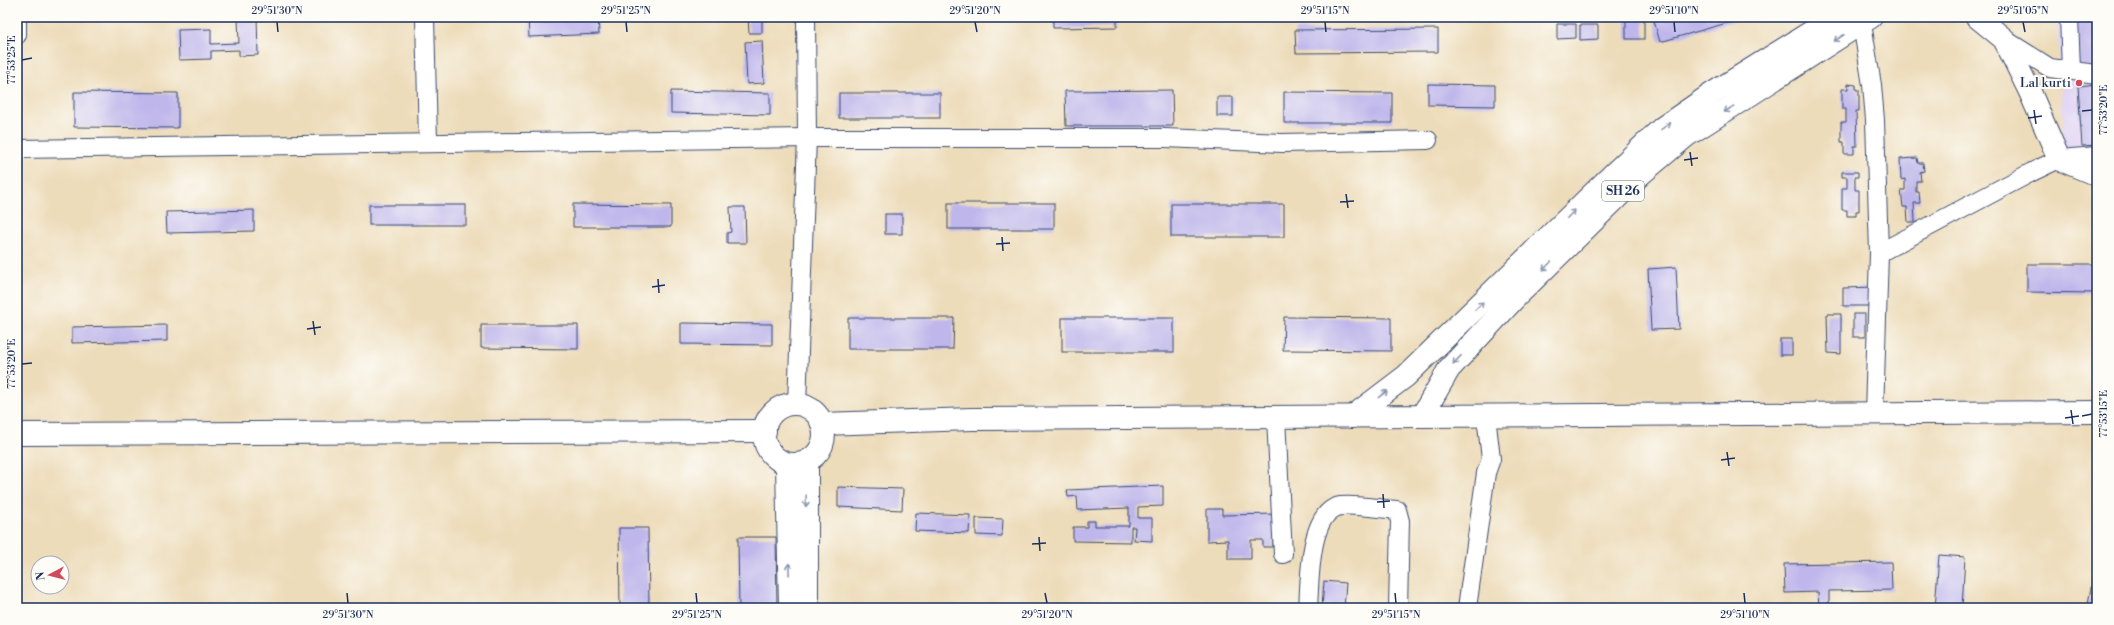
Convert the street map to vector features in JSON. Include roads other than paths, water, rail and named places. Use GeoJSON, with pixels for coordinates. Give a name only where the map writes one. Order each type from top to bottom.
{"type":"FeatureCollection","features":[{"type":"Feature","properties":{"kind":"main road"},"geometry":{"type":"LineString","coordinates":[[1352,417],[1406,376],[1662,128],[1713,93],[1835,17]]}},
{"type":"Feature","properties":{"kind":"main road"},"geometry":{"type":"LineString","coordinates":[[1977,17],[2004,39],[2030,92],[2059,159],[2097,175]]}},
{"type":"Feature","properties":{"kind":"main road","name":"SH 26"},"geometry":{"type":"LineString","coordinates":[[1422,416],[1449,370],[1513,300],[1642,173],[1686,136],[1867,20]]}},
{"type":"Feature","properties":{"kind":"main road"},"geometry":{"type":"LineString","coordinates":[[797,404],[807,407],[815,412],[822,424],[824,440],[821,449],[815,457],[797,463],[771,454],[766,445],[765,431],[770,416],[778,409],[787,405],[797,404]]}},
{"type":"Feature","properties":{"kind":"main road"},"geometry":{"type":"LineString","coordinates":[[822,424],[972,419],[2097,412]]}},
{"type":"Feature","properties":{"kind":"main road"},"geometry":{"type":"LineString","coordinates":[[17,434],[765,431]]}},
{"type":"Feature","properties":{"kind":"main road"},"geometry":{"type":"LineString","coordinates":[[790,608],[797,463]]}},
{"type":"Feature","properties":{"kind":"main road"},"geometry":{"type":"LineString","coordinates":[[797,463],[807,608]]}},
{"type":"Feature","properties":{"kind":"street"},"geometry":{"type":"LineString","coordinates":[[17,17],[17,35]]}},
{"type":"Feature","properties":{"kind":"street"},"geometry":{"type":"LineString","coordinates":[[425,17],[428,142]]}},
{"type":"Feature","properties":{"kind":"street"},"geometry":{"type":"LineString","coordinates":[[797,404],[808,138],[806,17]]}},
{"type":"Feature","properties":{"kind":"street"},"geometry":{"type":"LineString","coordinates":[[2069,17],[2071,70]]}},
{"type":"Feature","properties":{"kind":"street"},"geometry":{"type":"LineString","coordinates":[[1867,20],[1874,103],[1879,253],[1874,414]]}},
{"type":"Feature","properties":{"kind":"street"},"geometry":{"type":"LineString","coordinates":[[2004,39],[2050,68],[2097,74]]}},
{"type":"Feature","properties":{"kind":"street"},"geometry":{"type":"LineString","coordinates":[[17,149],[428,142],[808,138],[1165,138],[1282,143],[1428,140]]}},
{"type":"Feature","properties":{"kind":"street"},"geometry":{"type":"LineString","coordinates":[[1879,253],[2059,159],[2097,156]]}},
{"type":"Feature","properties":{"kind":"street"},"geometry":{"type":"LineString","coordinates":[[1467,608],[1486,473],[1492,459],[1486,416]]}},
{"type":"Feature","properties":{"kind":"street"},"geometry":{"type":"LineString","coordinates":[[1276,418],[1283,554]]}},
{"type":"Feature","properties":{"kind":"street"},"geometry":{"type":"LineString","coordinates":[[1308,608],[1313,543],[1322,518],[1340,506],[1397,510],[1400,521],[1398,608]]}},
{"type":"Feature","properties":{"kind":"place","name":"Lal kurti"},"geometry":{"type":"Point","coordinates":[2079,83]}}]}
